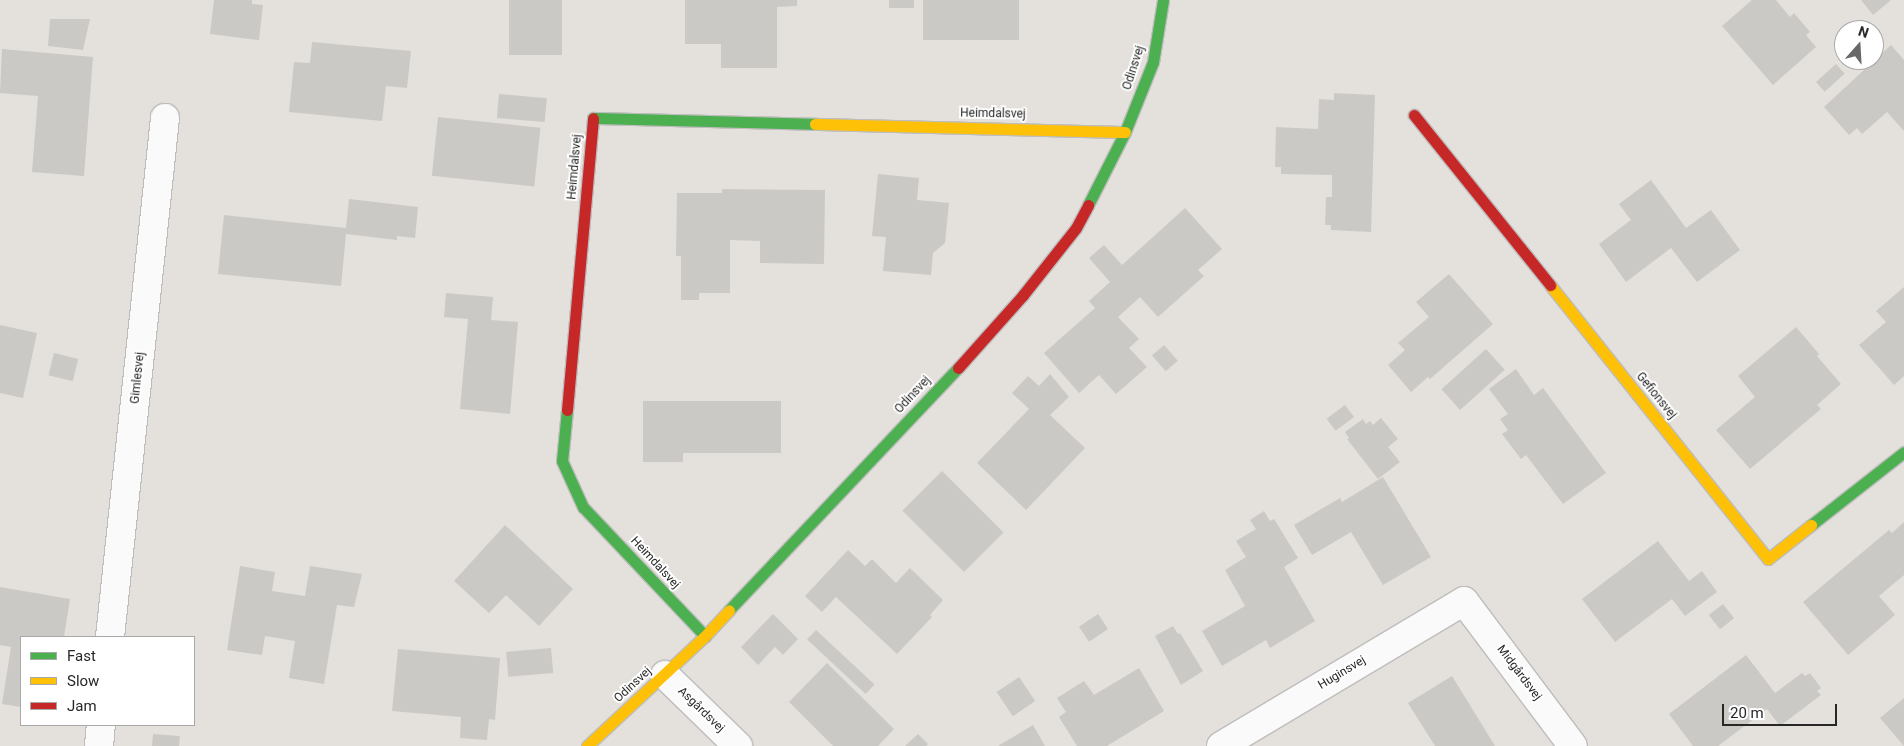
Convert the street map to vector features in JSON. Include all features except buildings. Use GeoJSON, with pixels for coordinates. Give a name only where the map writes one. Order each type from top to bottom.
{"type":"FeatureCollection","features":[{"type":"Feature","properties":{"kind":"street","name":"Odinsvej"},"geometry":{"type":"LineString","coordinates":[[587,746],[705,636],[1023,295],[1076,228],[1125,132],[1153,62],[1163,0]]}},
{"type":"Feature","properties":{"kind":"street","name":"Gefionsvej"},"geometry":{"type":"LineString","coordinates":[[1414,115],[1768,559],[1904,452]]}},
{"type":"Feature","properties":{"kind":"street","name":"Gimlesvej"},"geometry":{"type":"LineString","coordinates":[[110,636],[165,118]]}},
{"type":"Feature","properties":{"kind":"street","name":"Heimdalsvej"},"geometry":{"type":"LineString","coordinates":[[705,636],[583,507],[562,462],[594,118],[1125,132]]}},
{"type":"Feature","properties":{"kind":"street","name":"Huginsvej"},"geometry":{"type":"LineString","coordinates":[[1221,746],[1464,600]]}},
{"type":"Feature","properties":{"kind":"street","name":"Midgårdsvej"},"geometry":{"type":"LineString","coordinates":[[1464,600],[1573,746]]}},
{"type":"Feature","properties":{"kind":"street","name":"Asgårdsvej"},"geometry":{"type":"LineString","coordinates":[[665,675],[738,746]]}},
{"type":"Feature","properties":{"kind":"street"},"geometry":{"type":"LineString","coordinates":[[99,746],[101,726]]}},
{"type":"Feature","properties":{"kind":"traffic: fast"},"geometry":{"type":"LineString","coordinates":[[1088,205],[1125,132],[1153,62],[1163,0]]}},
{"type":"Feature","properties":{"kind":"traffic: fast"},"geometry":{"type":"LineString","coordinates":[[593,118],[815,124]]}},
{"type":"Feature","properties":{"kind":"traffic: fast"},"geometry":{"type":"LineString","coordinates":[[729,610],[958,368]]}},
{"type":"Feature","properties":{"kind":"traffic: fast"},"geometry":{"type":"LineString","coordinates":[[567,410],[562,461],[583,507],[705,636]]}},
{"type":"Feature","properties":{"kind":"traffic: fast"},"geometry":{"type":"LineString","coordinates":[[1811,525],[1904,452]]}},
{"type":"Feature","properties":{"kind":"traffic: slow"},"geometry":{"type":"LineString","coordinates":[[815,124],[1125,132]]}},
{"type":"Feature","properties":{"kind":"traffic: slow"},"geometry":{"type":"LineString","coordinates":[[1550,285],[1768,559],[1811,525]]}},
{"type":"Feature","properties":{"kind":"traffic: slow"},"geometry":{"type":"LineString","coordinates":[[587,746],[705,636],[729,610]]}},
{"type":"Feature","properties":{"kind":"traffic: jam"},"geometry":{"type":"LineString","coordinates":[[1414,115],[1550,285]]}},
{"type":"Feature","properties":{"kind":"traffic: jam"},"geometry":{"type":"LineString","coordinates":[[567,410],[593,118]]}},
{"type":"Feature","properties":{"kind":"traffic: jam"},"geometry":{"type":"LineString","coordinates":[[958,368],[1023,295],[1076,228],[1088,205]]}}]}
